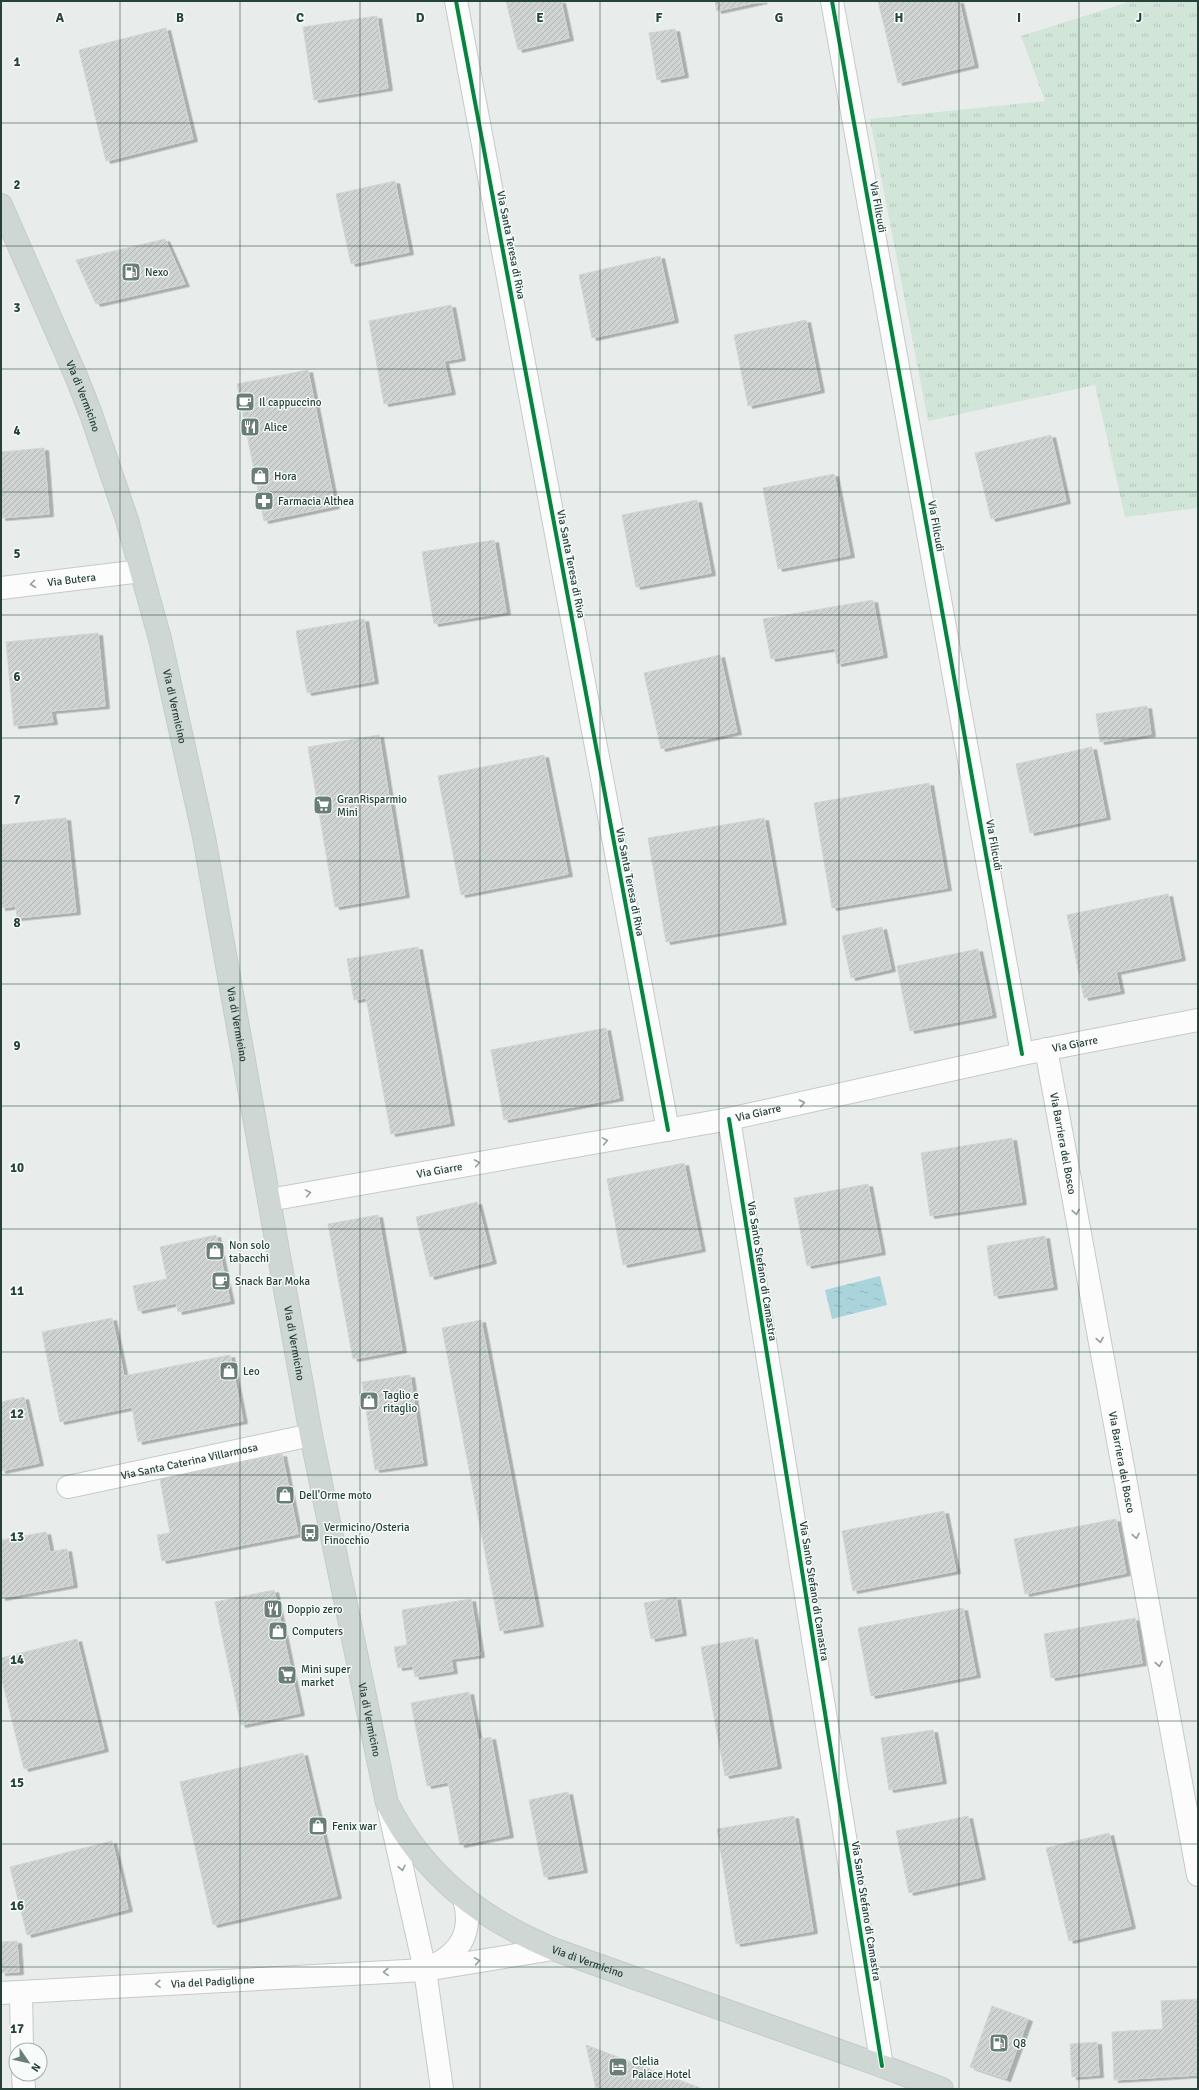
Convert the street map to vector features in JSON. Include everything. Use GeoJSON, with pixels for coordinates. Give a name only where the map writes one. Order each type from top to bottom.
{"type":"FeatureCollection","features":[{"type":"Feature","properties":{"kind":"main road","name":"Via di Vermicino"},"geometry":{"type":"LineString","coordinates":[[1,205],[64,347],[91,414],[118,490],[160,638],[204,837],[311,1435],[387,1803],[413,1846],[441,1878],[464,1899],[506,1927],[553,1949],[882,2066],[942,2089]]}},
{"type":"Feature","properties":{"kind":"street","name":"Via Santa Teresa di Riva"},"geometry":{"type":"LineString","coordinates":[[456,1],[668,1130]]}},
{"type":"Feature","properties":{"kind":"street","name":"Via Filicudi"},"geometry":{"type":"LineString","coordinates":[[832,1],[1022,1054]]}},
{"type":"Feature","properties":{"kind":"street","name":"Via Butera"},"geometry":{"type":"LineString","coordinates":[[1,588],[141,571]]}},
{"type":"Feature","properties":{"kind":"street","name":"Via Giarre"},"geometry":{"type":"LineString","coordinates":[[269,1200],[668,1130],[1046,1049],[1198,1020]]}},
{"type":"Feature","properties":{"kind":"street","name":"Via Barriera del Bosco"},"geometry":{"type":"LineString","coordinates":[[1046,1049],[1194,1835],[1198,1875]]}},
{"type":"Feature","properties":{"kind":"street","name":"Via Santo Stefano di Camastra"},"geometry":{"type":"LineString","coordinates":[[729,1118],[882,2066]]}},
{"type":"Feature","properties":{"kind":"street","name":"Via Santa Caterina Villarmosa"},"geometry":{"type":"LineString","coordinates":[[68,1487],[311,1435]]}},
{"type":"Feature","properties":{"kind":"street"},"geometry":{"type":"LineString","coordinates":[[387,1803],[424,1970],[442,2089]]}},
{"type":"Feature","properties":{"kind":"street"},"geometry":{"type":"LineString","coordinates":[[424,1970],[450,1956],[461,1943],[467,1923],[467,1910],[464,1899]]}},
{"type":"Feature","properties":{"kind":"street","name":"Via del Padiglione"},"geometry":{"type":"LineString","coordinates":[[11,1992],[424,1970],[553,1949]]}},
{"type":"Feature","properties":{"kind":"street"},"geometry":{"type":"LineString","coordinates":[[11,1992],[20,2042]]}},
{"type":"Feature","properties":{"kind":"green space"},"geometry":{"type":"Polygon","coordinates":[[[1132,1],[1198,1],[1198,508],[1125,517],[1095,385],[928,421],[870,119],[1045,101],[1021,36],[1132,1]]]}},
{"type":"Feature","properties":{"kind":"water"},"geometry":{"type":"Polygon","coordinates":[[[880,1276],[887,1305],[832,1319],[825,1290],[880,1276]]]}},
{"type":"Feature","properties":{"kind":"building"},"geometry":{"type":"Polygon","coordinates":[[[506,1],[561,1],[569,38],[518,50],[506,1]]]}},
{"type":"Feature","properties":{"kind":"building"},"geometry":{"type":"Polygon","coordinates":[[[715,1],[763,1],[717,11],[715,1]]]}},
{"type":"Feature","properties":{"kind":"building"},"geometry":{"type":"Polygon","coordinates":[[[878,1],[959,1],[974,65],[898,83],[878,1]]]}},
{"type":"Feature","properties":{"kind":"building"},"geometry":{"type":"Polygon","coordinates":[[[377,16],[388,88],[314,100],[303,27],[377,16]]]}},
{"type":"Feature","properties":{"kind":"building"},"geometry":{"type":"Polygon","coordinates":[[[166,28],[193,139],[106,161],[79,50],[166,28]]]}},
{"type":"Feature","properties":{"kind":"building"},"geometry":{"type":"Polygon","coordinates":[[[675,29],[684,75],[657,80],[649,33],[675,29]]]}},
{"type":"Feature","properties":{"kind":"building"},"geometry":{"type":"Polygon","coordinates":[[[395,181],[409,252],[351,264],[336,194],[395,181]]]}},
{"type":"Feature","properties":{"kind":"building","name":"Nexo"},"geometry":{"type":"Polygon","coordinates":[[[165,239],[185,284],[96,304],[76,260],[165,239]]]}},
{"type":"Feature","properties":{"kind":"building"},"geometry":{"type":"Polygon","coordinates":[[[660,256],[674,320],[592,338],[579,275],[660,256]]]}},
{"type":"Feature","properties":{"kind":"building"},"geometry":{"type":"Polygon","coordinates":[[[451,305],[461,358],[444,361],[451,392],[384,404],[369,321],[451,305]]]}},
{"type":"Feature","properties":{"kind":"building"},"geometry":{"type":"Polygon","coordinates":[[[806,320],[820,390],[748,406],[734,335],[806,320]]]}},
{"type":"Feature","properties":{"kind":"building"},"geometry":{"type":"Polygon","coordinates":[[[308,370],[335,506],[264,521],[237,384],[308,370]]]}},
{"type":"Feature","properties":{"kind":"building"},"geometry":{"type":"Polygon","coordinates":[[[1051,435],[1066,501],[991,519],[975,453],[1051,435]]]}},
{"type":"Feature","properties":{"kind":"building"},"geometry":{"type":"Polygon","coordinates":[[[44,448],[49,514],[1,518],[1,452],[44,448]]]}},
{"type":"Feature","properties":{"kind":"building"},"geometry":{"type":"Polygon","coordinates":[[[834,474],[850,555],[778,569],[763,488],[834,474]]]}},
{"type":"Feature","properties":{"kind":"building"},"geometry":{"type":"Polygon","coordinates":[[[697,500],[711,573],[636,587],[622,515],[697,500]]]}},
{"type":"Feature","properties":{"kind":"building"},"geometry":{"type":"Polygon","coordinates":[[[494,540],[506,612],[434,624],[422,552],[494,540]]]}},
{"type":"Feature","properties":{"kind":"building"},"geometry":{"type":"Polygon","coordinates":[[[873,600],[883,655],[837,664],[835,648],[771,659],[763,619],[873,600]]]}},
{"type":"Feature","properties":{"kind":"building"},"geometry":{"type":"Polygon","coordinates":[[[364,619],[374,681],[307,693],[296,631],[364,619]]]}},
{"type":"Feature","properties":{"kind":"building"},"geometry":{"type":"Polygon","coordinates":[[[98,633],[105,706],[51,711],[53,722],[14,726],[6,642],[98,633]]]}},
{"type":"Feature","properties":{"kind":"building"},"geometry":{"type":"Polygon","coordinates":[[[720,655],[737,732],[661,749],[644,673],[720,655]]]}},
{"type":"Feature","properties":{"kind":"building"},"geometry":{"type":"Polygon","coordinates":[[[1147,706],[1151,734],[1100,742],[1096,714],[1147,706]]]}},
{"type":"Feature","properties":{"kind":"building"},"geometry":{"type":"Polygon","coordinates":[[[379,735],[405,895],[335,907],[308,747],[379,735]]]}},
{"type":"Feature","properties":{"kind":"building"},"geometry":{"type":"Polygon","coordinates":[[[1092,747],[1106,817],[1030,833],[1016,764],[1092,747]]]}},
{"type":"Feature","properties":{"kind":"building"},"geometry":{"type":"Polygon","coordinates":[[[544,755],[568,874],[461,895],[438,776],[544,755]]]}},
{"type":"Feature","properties":{"kind":"building"},"geometry":{"type":"Polygon","coordinates":[[[929,783],[947,888],[832,908],[814,803],[929,783]]]}},
{"type":"Feature","properties":{"kind":"building"},"geometry":{"type":"Polygon","coordinates":[[[66,818],[76,912],[17,918],[16,906],[1,908],[1,825],[66,818]]]}},
{"type":"Feature","properties":{"kind":"building"},"geometry":{"type":"Polygon","coordinates":[[[764,818],[782,922],[666,942],[648,838],[764,818]]]}},
{"type":"Feature","properties":{"kind":"building"},"geometry":{"type":"Polygon","coordinates":[[[1168,894],[1181,958],[1116,972],[1120,991],[1084,998],[1067,915],[1168,894]]]}},
{"type":"Feature","properties":{"kind":"building"},"geometry":{"type":"Polygon","coordinates":[[[882,927],[891,969],[851,978],[842,936],[882,927]]]}},
{"type":"Feature","properties":{"kind":"building"},"geometry":{"type":"Polygon","coordinates":[[[418,947],[450,1123],[391,1134],[366,998],[354,1000],[347,959],[418,947]]]}},
{"type":"Feature","properties":{"kind":"building"},"geometry":{"type":"Polygon","coordinates":[[[978,949],[992,1015],[910,1031],[897,966],[978,949]]]}},
{"type":"Feature","properties":{"kind":"building"},"geometry":{"type":"Polygon","coordinates":[[[606,1028],[619,1098],[504,1120],[491,1050],[606,1028]]]}},
{"type":"Feature","properties":{"kind":"building"},"geometry":{"type":"Polygon","coordinates":[[[1012,1138],[1022,1202],[930,1216],[921,1153],[1012,1138]]]}},
{"type":"Feature","properties":{"kind":"building"},"geometry":{"type":"Polygon","coordinates":[[[684,1163],[701,1249],[623,1265],[607,1179],[684,1163]]]}},
{"type":"Feature","properties":{"kind":"building"},"geometry":{"type":"Polygon","coordinates":[[[868,1184],[881,1252],[807,1266],[794,1198],[868,1184]]]}},
{"type":"Feature","properties":{"kind":"building"},"geometry":{"type":"Polygon","coordinates":[[[477,1202],[492,1261],[430,1277],[416,1217],[477,1202]]]}},
{"type":"Feature","properties":{"kind":"building"},"geometry":{"type":"Polygon","coordinates":[[[378,1215],[402,1350],[353,1359],[328,1224],[378,1215]]]}},
{"type":"Feature","properties":{"kind":"building"},"geometry":{"type":"Polygon","coordinates":[[[216,1235],[230,1301],[178,1312],[176,1303],[138,1311],[133,1286],[167,1279],[160,1247],[216,1235]]]}},
{"type":"Feature","properties":{"kind":"building"},"geometry":{"type":"Polygon","coordinates":[[[1045,1236],[1053,1287],[994,1296],[987,1246],[1045,1236]]]}},
{"type":"Feature","properties":{"kind":"building"},"geometry":{"type":"Polygon","coordinates":[[[112,1318],[124,1376],[230,1355],[243,1421],[138,1442],[132,1407],[60,1422],[42,1332],[112,1318]]]}},
{"type":"Feature","properties":{"kind":"building"},"geometry":{"type":"Polygon","coordinates":[[[481,1320],[539,1624],[500,1631],[442,1328],[481,1320]]]}},
{"type":"Feature","properties":{"kind":"building"},"geometry":{"type":"Polygon","coordinates":[[[410,1375],[423,1463],[375,1470],[362,1382],[410,1375]]]}},
{"type":"Feature","properties":{"kind":"building"},"geometry":{"type":"Polygon","coordinates":[[[24,1397],[39,1463],[1,1471],[1,1402],[24,1397]]]}},
{"type":"Feature","properties":{"kind":"building"},"geometry":{"type":"Polygon","coordinates":[[[282,1454],[298,1534],[162,1561],[157,1535],[170,1533],[160,1479],[282,1454]]]}},
{"type":"Feature","properties":{"kind":"building"},"geometry":{"type":"Polygon","coordinates":[[[944,1511],[956,1571],[853,1591],[842,1531],[944,1511]]]}},
{"type":"Feature","properties":{"kind":"building"},"geometry":{"type":"Polygon","coordinates":[[[1116,1519],[1126,1573],[1025,1594],[1014,1539],[1116,1519]]]}},
{"type":"Feature","properties":{"kind":"building"},"geometry":{"type":"Polygon","coordinates":[[[46,1532],[50,1552],[67,1549],[73,1585],[1,1598],[1,1540],[46,1532]]]}},
{"type":"Feature","properties":{"kind":"building"},"geometry":{"type":"Polygon","coordinates":[[[274,1590],[300,1713],[241,1725],[215,1602],[274,1590]]]}},
{"type":"Feature","properties":{"kind":"building"},"geometry":{"type":"Polygon","coordinates":[[[676,1597],[682,1633],[651,1639],[644,1603],[676,1597]]]}},
{"type":"Feature","properties":{"kind":"building"},"geometry":{"type":"Polygon","coordinates":[[[471,1599],[480,1655],[451,1659],[453,1671],[415,1677],[413,1666],[398,1668],[394,1647],[407,1645],[402,1610],[471,1599]]]}},
{"type":"Feature","properties":{"kind":"building"},"geometry":{"type":"Polygon","coordinates":[[[963,1608],[976,1675],[871,1696],[858,1628],[963,1608]]]}},
{"type":"Feature","properties":{"kind":"building"},"geometry":{"type":"Polygon","coordinates":[[[1135,1618],[1142,1663],[1051,1678],[1044,1634],[1135,1618]]]}},
{"type":"Feature","properties":{"kind":"building"},"geometry":{"type":"Polygon","coordinates":[[[753,1637],[777,1766],[725,1776],[701,1647],[753,1637]]]}},
{"type":"Feature","properties":{"kind":"building"},"geometry":{"type":"Polygon","coordinates":[[[77,1639],[104,1749],[24,1769],[1,1676],[1,1658],[77,1639]]]}},
{"type":"Feature","properties":{"kind":"building"},"geometry":{"type":"Polygon","coordinates":[[[469,1692],[478,1740],[491,1737],[509,1835],[460,1845],[448,1782],[427,1786],[411,1703],[469,1692]]]}},
{"type":"Feature","properties":{"kind":"building"},"geometry":{"type":"Polygon","coordinates":[[[933,1730],[942,1781],[889,1790],[881,1738],[933,1730]]]}},
{"type":"Feature","properties":{"kind":"building"},"geometry":{"type":"Polygon","coordinates":[[[303,1753],[337,1896],[213,1925],[180,1782],[303,1753]]]}},
{"type":"Feature","properties":{"kind":"building"},"geometry":{"type":"Polygon","coordinates":[[[568,1792],[583,1870],[544,1877],[529,1800],[568,1792]]]}},
{"type":"Feature","properties":{"kind":"building"},"geometry":{"type":"Polygon","coordinates":[[[794,1816],[813,1931],[736,1944],[717,1829],[794,1816]]]}},
{"type":"Feature","properties":{"kind":"building"},"geometry":{"type":"Polygon","coordinates":[[[968,1816],[981,1877],[909,1893],[896,1831],[968,1816]]]}},
{"type":"Feature","properties":{"kind":"building"},"geometry":{"type":"Polygon","coordinates":[[[1109,1833],[1131,1926],[1069,1941],[1046,1848],[1109,1833]]]}},
{"type":"Feature","properties":{"kind":"building"},"geometry":{"type":"Polygon","coordinates":[[[112,1841],[128,1909],[27,1935],[10,1867],[112,1841]]]}},
{"type":"Feature","properties":{"kind":"building"},"geometry":{"type":"Polygon","coordinates":[[[17,1941],[19,1972],[1,1973],[1,1942],[17,1941]]]}},
{"type":"Feature","properties":{"kind":"building"},"geometry":{"type":"Polygon","coordinates":[[[1198,1999],[1198,2075],[1114,2080],[1112,2032],[1163,2029],[1161,2001],[1198,1999]]]}},
{"type":"Feature","properties":{"kind":"building","name":"Q8"},"geometry":{"type":"Polygon","coordinates":[[[992,2006],[1028,2019],[1006,2079],[970,2067],[992,2006]]]}},
{"type":"Feature","properties":{"kind":"building"},"geometry":{"type":"Polygon","coordinates":[[[1097,2042],[1099,2075],[1072,2077],[1070,2044],[1097,2042]]]}},
{"type":"Feature","properties":{"kind":"building","name":"Clelia Palace Hotel"},"geometry":{"type":"Polygon","coordinates":[[[586,2045],[703,2089],[596,2089],[586,2045]]]}},
{"type":"Feature","properties":{"kind":"cycle path"},"geometry":{"type":"LineString","coordinates":[[456,1],[668,1130]]}},
{"type":"Feature","properties":{"kind":"cycle path"},"geometry":{"type":"LineString","coordinates":[[832,1],[1022,1054]]}},
{"type":"Feature","properties":{"kind":"cycle path"},"geometry":{"type":"LineString","coordinates":[[729,1119],[882,2066]]}},
{"type":"Feature","properties":{"kind":"place","name":"Nexo"},"geometry":{"type":"Point","coordinates":[131,272]}},
{"type":"Feature","properties":{"kind":"place","name":"Il cappuccino"},"geometry":{"type":"Point","coordinates":[245,402]}},
{"type":"Feature","properties":{"kind":"place","name":"Alice"},"geometry":{"type":"Point","coordinates":[250,427]}},
{"type":"Feature","properties":{"kind":"place","name":"Hora"},"geometry":{"type":"Point","coordinates":[260,476]}},
{"type":"Feature","properties":{"kind":"place","name":"Farmacia Althea"},"geometry":{"type":"Point","coordinates":[264,501]}},
{"type":"Feature","properties":{"kind":"place","name":"GranRisparmio Mini"},"geometry":{"type":"Point","coordinates":[323,805]}},
{"type":"Feature","properties":{"kind":"place","name":"Non solo tabacchi"},"geometry":{"type":"Point","coordinates":[215,1251]}},
{"type":"Feature","properties":{"kind":"place","name":"Snack Bar Moka"},"geometry":{"type":"Point","coordinates":[221,1281]}},
{"type":"Feature","properties":{"kind":"place","name":"Leo"},"geometry":{"type":"Point","coordinates":[229,1371]}},
{"type":"Feature","properties":{"kind":"place","name":"Taglio e ritaglio"},"geometry":{"type":"Point","coordinates":[369,1401]}},
{"type":"Feature","properties":{"kind":"place","name":"Dell'Orme moto"},"geometry":{"type":"Point","coordinates":[285,1495]}},
{"type":"Feature","properties":{"kind":"place","name":"Vermicino/Osteria Finocchio"},"geometry":{"type":"Point","coordinates":[310,1533]}},
{"type":"Feature","properties":{"kind":"place","name":"Doppio zero"},"geometry":{"type":"Point","coordinates":[273,1609]}},
{"type":"Feature","properties":{"kind":"place","name":"Computers"},"geometry":{"type":"Point","coordinates":[278,1631]}},
{"type":"Feature","properties":{"kind":"place","name":"Mini super market"},"geometry":{"type":"Point","coordinates":[287,1675]}},
{"type":"Feature","properties":{"kind":"place","name":"Fenix war"},"geometry":{"type":"Point","coordinates":[318,1826]}},
{"type":"Feature","properties":{"kind":"place","name":"Q8"},"geometry":{"type":"Point","coordinates":[999,2043]}},
{"type":"Feature","properties":{"kind":"place","name":"Clelia Palace Hotel"},"geometry":{"type":"Point","coordinates":[618,2067]}}]}
